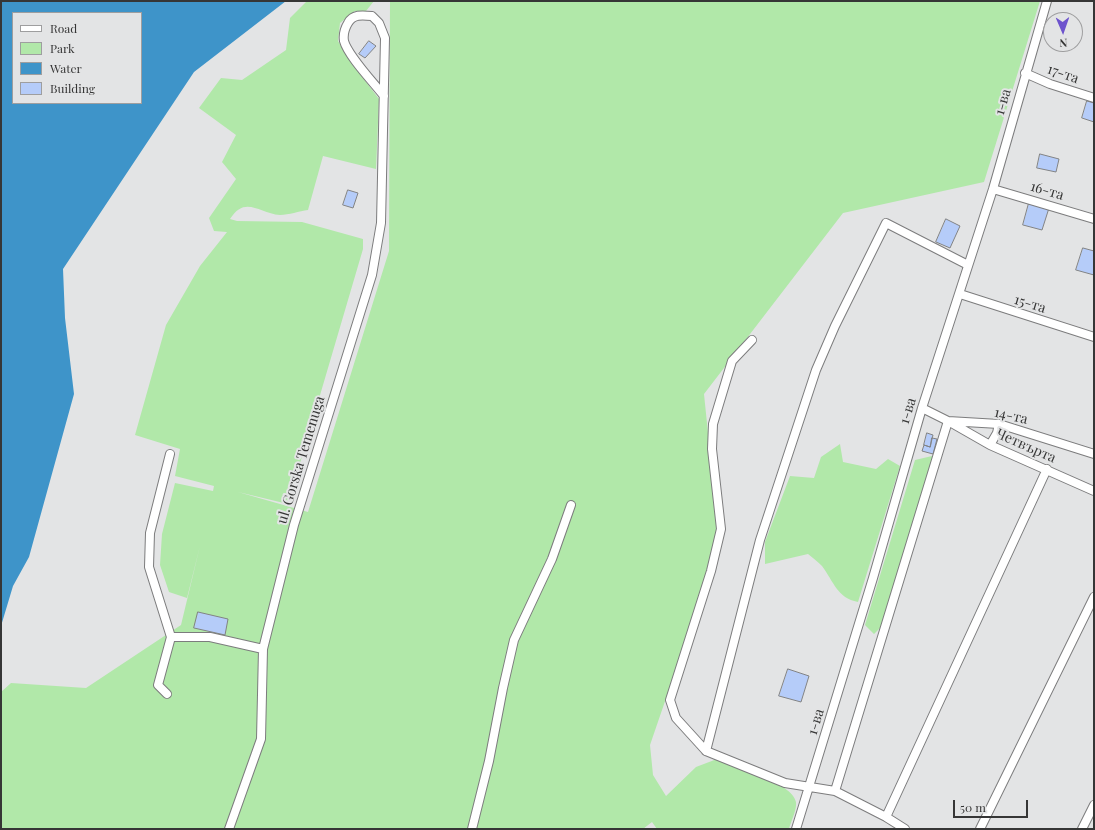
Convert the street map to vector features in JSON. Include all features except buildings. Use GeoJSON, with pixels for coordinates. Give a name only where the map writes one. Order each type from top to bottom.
{"type":"FeatureCollection","features":[{"type":"Feature","properties":{"kind":"street","name":"1-ва"},"geometry":{"type":"LineString","coordinates":[[796,829],[810,787],[922,408],[993,188],[1047,1]]}},
{"type":"Feature","properties":{"kind":"street","name":"ul. Gorska Temenuga"},"geometry":{"type":"LineString","coordinates":[[230,829],[261,739],[263,649],[294,525],[372,275],[381,223],[385,58],[384,30],[372,16],[355,16],[349,20],[345,27],[344,42],[384,96]]}},
{"type":"Feature","properties":{"kind":"street","name":"17-та"},"geometry":{"type":"LineString","coordinates":[[1025,73],[1050,84],[1094,98]]}},
{"type":"Feature","properties":{"kind":"street","name":"16-та"},"geometry":{"type":"LineString","coordinates":[[993,188],[1094,219]]}},
{"type":"Feature","properties":{"kind":"street"},"geometry":{"type":"LineString","coordinates":[[706,751],[760,540],[814,377],[835,326],[886,223],[968,265]]}},
{"type":"Feature","properties":{"kind":"street","name":"15-та"},"geometry":{"type":"LineString","coordinates":[[960,294],[981,303],[1094,337]]}},
{"type":"Feature","properties":{"kind":"street"},"geometry":{"type":"LineString","coordinates":[[752,340],[732,361],[713,424],[712,449],[721,529],[711,571],[670,700],[676,718],[706,751],[785,783],[835,791],[886,817],[905,829]]}},
{"type":"Feature","properties":{"kind":"street","name":"14-та"},"geometry":{"type":"LineString","coordinates":[[922,408],[948,421],[999,424],[1094,454]]}},
{"type":"Feature","properties":{"kind":"street"},"geometry":{"type":"LineString","coordinates":[[835,791],[948,421]]}},
{"type":"Feature","properties":{"kind":"street","name":"Четвърта"},"geometry":{"type":"LineString","coordinates":[[948,421],[990,444],[1094,491]]}},
{"type":"Feature","properties":{"kind":"street"},"geometry":{"type":"LineString","coordinates":[[990,444],[997,433],[999,424]]}},
{"type":"Feature","properties":{"kind":"street"},"geometry":{"type":"LineString","coordinates":[[167,694],[158,685],[170,637],[149,567],[150,533],[170,454]]}},
{"type":"Feature","properties":{"kind":"street"},"geometry":{"type":"LineString","coordinates":[[886,817],[1047,470]]}},
{"type":"Feature","properties":{"kind":"street"},"geometry":{"type":"LineString","coordinates":[[472,829],[490,761],[503,688],[514,640],[552,559],[571,505]]}},
{"type":"Feature","properties":{"kind":"street"},"geometry":{"type":"LineString","coordinates":[[980,829],[1094,597]]}},
{"type":"Feature","properties":{"kind":"street"},"geometry":{"type":"LineString","coordinates":[[170,637],[210,637],[263,649]]}},
{"type":"Feature","properties":{"kind":"street"},"geometry":{"type":"LineString","coordinates":[[1082,829],[1094,806]]}},
{"type":"Feature","properties":{"kind":"green space"},"geometry":{"type":"Polygon","coordinates":[[[307,1],[374,1],[366,11],[355,11],[340,23],[338,41],[357,70],[379,99],[376,169],[323,156],[308,210],[280,215],[272,214],[253,207],[247,207],[241,208],[230,219],[237,221],[302,222],[363,239],[363,249],[288,504],[238,492],[308,512],[389,251],[390,1],[1040,1],[984,182],[843,213],[704,394],[718,531],[696,611],[650,745],[653,775],[666,796],[696,767],[717,759],[762,776],[785,788],[796,802],[795,812],[789,829],[657,829],[652,822],[643,829],[1,829],[1,692],[11,683],[86,688],[181,625],[200,546],[187,598],[169,592],[160,565],[162,534],[175,483],[213,491],[214,486],[175,476],[180,449],[135,435],[166,325],[200,266],[227,232],[214,231],[209,218],[236,179],[222,162],[236,135],[199,108],[221,78],[242,80],[286,50],[290,18],[307,1]]]}},
{"type":"Feature","properties":{"kind":"green space"},"geometry":{"type":"Polygon","coordinates":[[[840,444],[843,462],[876,469],[888,459],[900,466],[858,602],[845,597],[822,566],[808,554],[765,564],[765,542],[790,476],[814,478],[821,457],[840,444]]]}},
{"type":"Feature","properties":{"kind":"green space"},"geometry":{"type":"Polygon","coordinates":[[[932,456],[936,462],[880,628],[874,634],[865,625],[915,460],[932,456]]]}},
{"type":"Feature","properties":{"kind":"water"},"geometry":{"type":"Polygon","coordinates":[[[1,1],[286,1],[194,72],[63,269],[65,318],[74,394],[29,557],[13,586],[1,626],[1,1]]]}}]}
